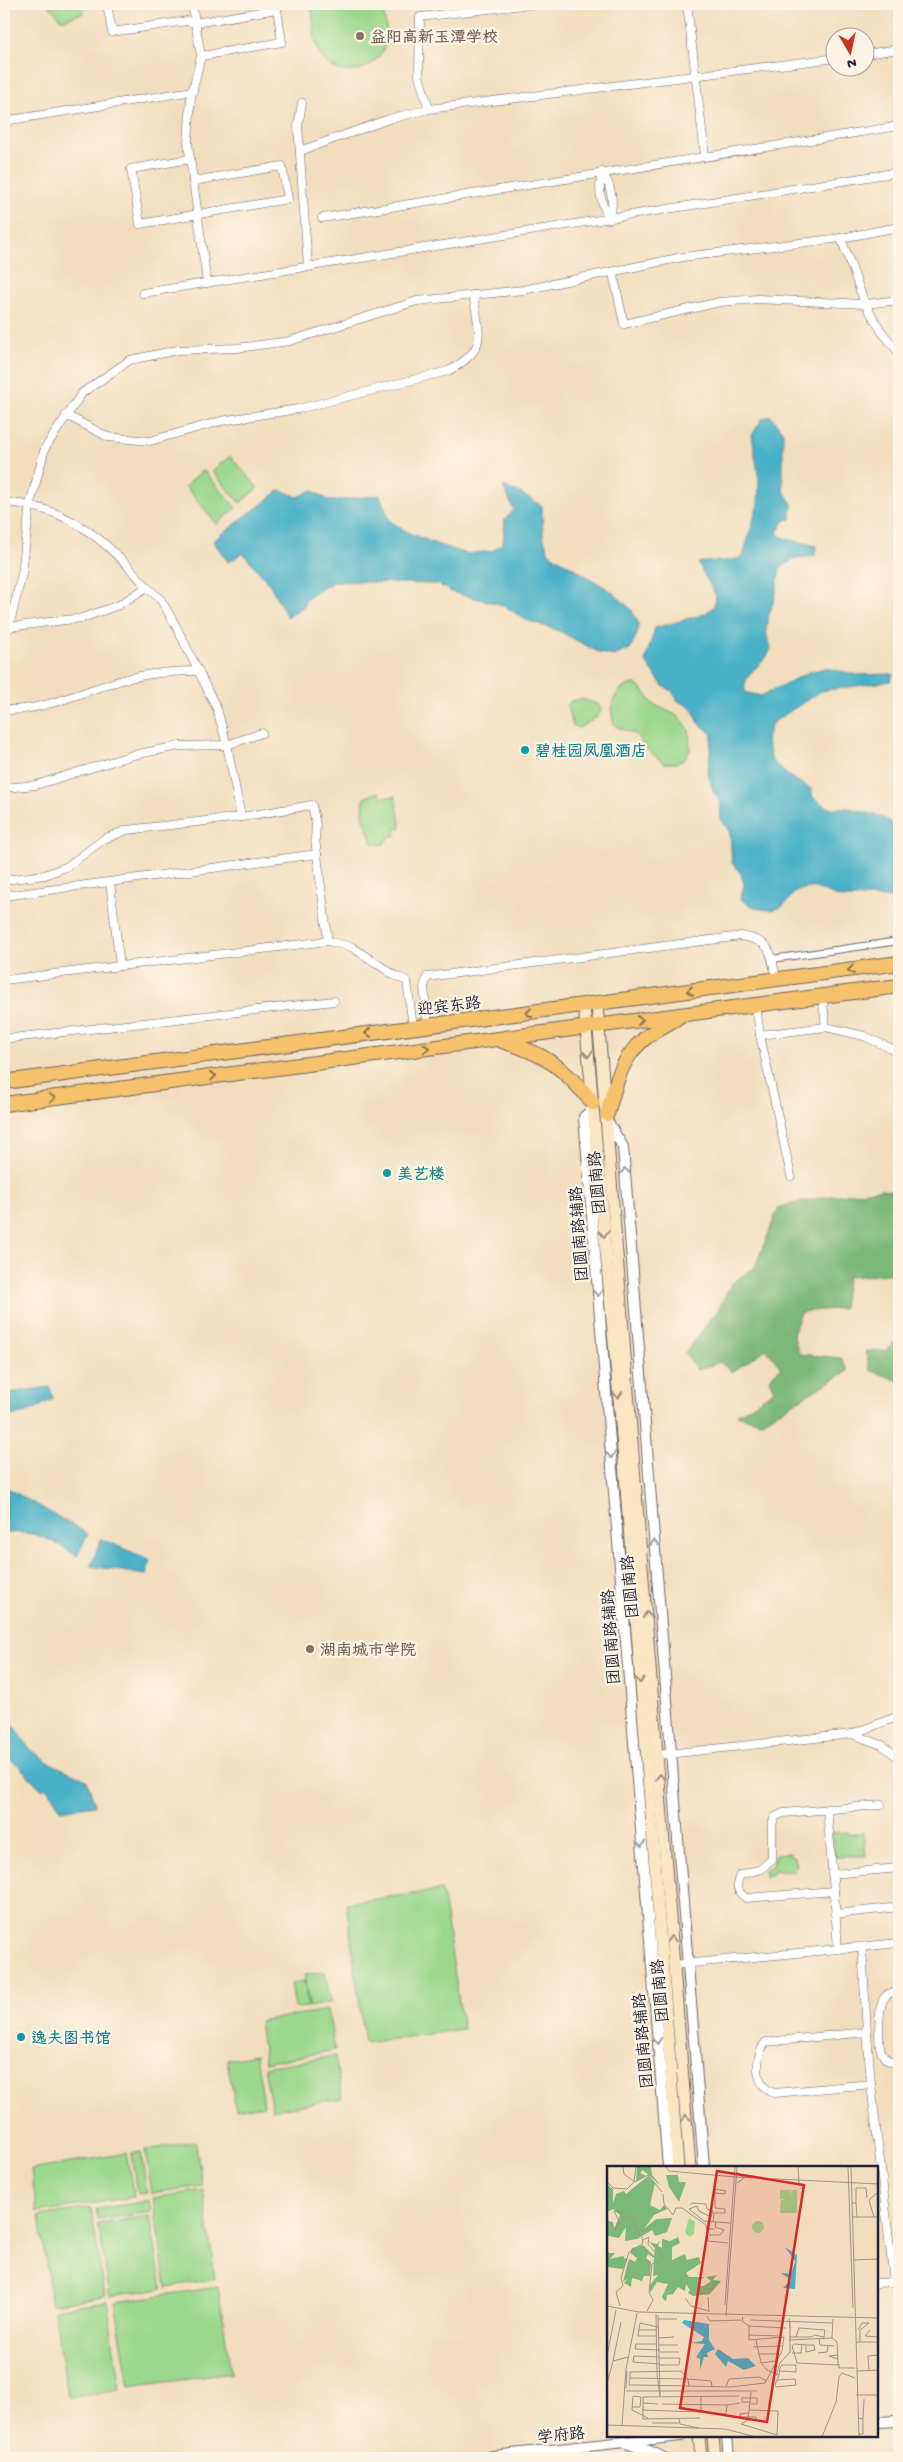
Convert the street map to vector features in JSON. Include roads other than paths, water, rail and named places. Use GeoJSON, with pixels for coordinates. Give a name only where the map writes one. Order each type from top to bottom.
{"type":"FeatureCollection","features":[{"type":"Feature","properties":{"kind":"highway","name":"迎宾东路"},"geometry":{"type":"LineString","coordinates":[[4,1082],[899,963]]}},
{"type":"Feature","properties":{"kind":"highway"},"geometry":{"type":"LineString","coordinates":[[4,1104],[899,986]]}},
{"type":"Feature","properties":{"kind":"highway"},"geometry":{"type":"LineString","coordinates":[[607,1118],[617,1082],[631,1052],[654,1031],[684,1014]]}},
{"type":"Feature","properties":{"kind":"highway"},"geometry":{"type":"LineString","coordinates":[[497,1039],[530,1049],[556,1064],[593,1106]]}},
{"type":"Feature","properties":{"kind":"main road","name":"团圆南路"},"geometry":{"type":"LineString","coordinates":[[590,1005],[607,1118],[690,2166]]}},
{"type":"Feature","properties":{"kind":"main road","name":"团圆南路"},"geometry":{"type":"LineString","coordinates":[[593,1027],[593,1106],[620,1410],[678,2166]]}},
{"type":"Feature","properties":{"kind":"main road"},"geometry":{"type":"LineString","coordinates":[[699,2437],[701,2458]]}},
{"type":"Feature","properties":{"kind":"main road"},"geometry":{"type":"LineString","coordinates":[[713,2437],[715,2458]]}},
{"type":"Feature","properties":{"kind":"street"},"geometry":{"type":"LineString","coordinates":[[107,4],[112,32],[187,21],[195,24],[277,9],[282,42],[201,56]]}},
{"type":"Feature","properties":{"kind":"street"},"geometry":{"type":"LineString","coordinates":[[192,4],[201,56],[193,91],[188,144],[207,283]]}},
{"type":"Feature","properties":{"kind":"street"},"geometry":{"type":"LineString","coordinates":[[429,109],[419,76],[420,17],[531,4]]}},
{"type":"Feature","properties":{"kind":"street"},"geometry":{"type":"LineString","coordinates":[[687,4],[704,155]]}},
{"type":"Feature","properties":{"kind":"street"},"geometry":{"type":"LineString","coordinates":[[876,52],[899,49]]}},
{"type":"Feature","properties":{"kind":"street"},"geometry":{"type":"LineString","coordinates":[[300,151],[389,119],[429,109],[826,59]]}},
{"type":"Feature","properties":{"kind":"street"},"geometry":{"type":"LineString","coordinates":[[4,121],[193,91]]}},
{"type":"Feature","properties":{"kind":"street"},"geometry":{"type":"LineString","coordinates":[[302,102],[298,126],[308,267]]}},
{"type":"Feature","properties":{"kind":"street"},"geometry":{"type":"LineString","coordinates":[[322,218],[704,155],[899,126]]}},
{"type":"Feature","properties":{"kind":"street"},"geometry":{"type":"LineString","coordinates":[[190,160],[131,169],[140,224],[288,199],[282,166],[193,181]]}},
{"type":"Feature","properties":{"kind":"street"},"geometry":{"type":"LineString","coordinates":[[602,172],[610,183],[613,206],[610,218]]}},
{"type":"Feature","properties":{"kind":"street"},"geometry":{"type":"LineString","coordinates":[[144,293],[899,172]]}},
{"type":"Feature","properties":{"kind":"street"},"geometry":{"type":"LineString","coordinates":[[4,638],[9,627],[22,574],[30,504],[45,448],[82,393],[130,360],[178,350],[237,348],[290,341],[417,301],[523,290],[613,273],[682,257],[841,238],[899,227]]}},
{"type":"Feature","properties":{"kind":"street"},"geometry":{"type":"LineString","coordinates":[[841,238],[865,304],[882,332],[899,353]]}},
{"type":"Feature","properties":{"kind":"street"},"geometry":{"type":"LineString","coordinates":[[613,273],[624,324],[720,302],[758,299],[865,304],[899,300]]}},
{"type":"Feature","properties":{"kind":"street"},"geometry":{"type":"LineString","coordinates":[[66,415],[108,437],[150,441],[222,421],[298,409],[448,371],[468,361],[477,348],[480,330],[473,295]]}},
{"type":"Feature","properties":{"kind":"street"},"geometry":{"type":"LineString","coordinates":[[4,502],[30,504],[79,523],[115,551],[161,600],[217,709],[227,744],[241,817]]}},
{"type":"Feature","properties":{"kind":"street"},"geometry":{"type":"LineString","coordinates":[[9,627],[82,618],[120,605],[147,587]]}},
{"type":"Feature","properties":{"kind":"street"},"geometry":{"type":"LineString","coordinates":[[4,710],[20,710],[72,698],[112,682],[170,671],[199,671]]}},
{"type":"Feature","properties":{"kind":"street"},"geometry":{"type":"LineString","coordinates":[[4,788],[36,785],[133,755],[178,746],[227,744],[262,734]]}},
{"type":"Feature","properties":{"kind":"street"},"geometry":{"type":"LineString","coordinates":[[4,880],[45,875],[68,866],[104,839],[127,830],[241,817],[312,806],[316,825],[317,854],[328,941]]}},
{"type":"Feature","properties":{"kind":"street"},"geometry":{"type":"LineString","coordinates":[[4,896],[317,854]]}},
{"type":"Feature","properties":{"kind":"street"},"geometry":{"type":"LineString","coordinates":[[110,882],[120,966]]}},
{"type":"Feature","properties":{"kind":"street"},"geometry":{"type":"LineString","coordinates":[[428,1025],[424,987],[427,977],[741,936],[758,939],[771,952],[776,979]]}},
{"type":"Feature","properties":{"kind":"street"},"geometry":{"type":"LineString","coordinates":[[4,980],[328,941],[352,948],[394,975],[407,980],[413,1027]]}},
{"type":"Feature","properties":{"kind":"street"},"geometry":{"type":"LineString","coordinates":[[772,959],[899,941]]}},
{"type":"Feature","properties":{"kind":"street"},"geometry":{"type":"LineString","coordinates":[[822,996],[826,1028]]}},
{"type":"Feature","properties":{"kind":"street"},"geometry":{"type":"LineString","coordinates":[[4,1039],[334,1001]]}},
{"type":"Feature","properties":{"kind":"street"},"geometry":{"type":"LineString","coordinates":[[756,1004],[760,1035],[791,1176]]}},
{"type":"Feature","properties":{"kind":"street"},"geometry":{"type":"LineString","coordinates":[[760,1035],[826,1028],[864,1036],[899,1052]]}},
{"type":"Feature","properties":{"kind":"street","name":"团圆南路辅路"},"geometry":{"type":"LineString","coordinates":[[593,1106],[584,1117],[668,2166]]}},
{"type":"Feature","properties":{"kind":"street"},"geometry":{"type":"LineString","coordinates":[[607,1118],[623,1147],[704,2166]]}},
{"type":"Feature","properties":{"kind":"street"},"geometry":{"type":"LineString","coordinates":[[658,1755],[852,1734],[899,1716]]}},
{"type":"Feature","properties":{"kind":"street"},"geometry":{"type":"LineString","coordinates":[[852,1734],[882,1744],[899,1758]]}},
{"type":"Feature","properties":{"kind":"street"},"geometry":{"type":"LineString","coordinates":[[834,1891],[746,1898],[737,1888],[740,1875],[761,1869],[772,1859],[772,1824],[775,1816],[784,1813],[881,1805]]}},
{"type":"Feature","properties":{"kind":"street"},"geometry":{"type":"LineString","coordinates":[[827,1810],[838,1949]]}},
{"type":"Feature","properties":{"kind":"street"},"geometry":{"type":"LineString","coordinates":[[832,1874],[899,1868]]}},
{"type":"Feature","properties":{"kind":"street"},"geometry":{"type":"LineString","coordinates":[[835,1914],[892,1908]]}},
{"type":"Feature","properties":{"kind":"street"},"geometry":{"type":"LineString","coordinates":[[673,1965],[899,1943]]}},
{"type":"Feature","properties":{"kind":"street"},"geometry":{"type":"LineString","coordinates":[[862,1946],[871,2084],[887,2235],[894,2282],[878,2283]]}},
{"type":"Feature","properties":{"kind":"street"},"geometry":{"type":"LineString","coordinates":[[899,1992],[890,1992],[885,1996],[880,2015],[881,2051],[891,2063],[899,2064]]}},
{"type":"Feature","properties":{"kind":"street"},"geometry":{"type":"LineString","coordinates":[[867,2032],[774,2040],[766,2042],[758,2055],[760,2081],[767,2091],[775,2092],[871,2084]]}},
{"type":"Feature","properties":{"kind":"street"},"geometry":{"type":"LineString","coordinates":[[878,2236],[887,2235]]}},
{"type":"Feature","properties":{"kind":"street"},"geometry":{"type":"LineString","coordinates":[[878,2422],[899,2421]]}},
{"type":"Feature","properties":{"kind":"street"},"geometry":{"type":"LineString","coordinates":[[622,2442],[630,2437]]}},
{"type":"Feature","properties":{"kind":"street","name":"学府路"},"geometry":{"type":"LineString","coordinates":[[475,2458],[671,2437]]}},
{"type":"Feature","properties":{"kind":"street"},"geometry":{"type":"LineString","coordinates":[[727,2437],[729,2458]]}},
{"type":"Feature","properties":{"kind":"street"},"geometry":{"type":"LineString","coordinates":[[622,2442],[664,2458]]}},
{"type":"Feature","properties":{"kind":"water"},"geometry":{"type":"Polygon","coordinates":[[[771,416],[783,432],[783,490],[792,504],[791,519],[785,520],[777,532],[781,537],[816,546],[815,556],[796,558],[780,568],[766,630],[771,648],[764,660],[750,673],[745,685],[745,692],[761,696],[809,672],[825,668],[858,675],[893,674],[891,681],[821,691],[772,723],[766,739],[772,761],[787,775],[811,789],[813,798],[829,808],[848,808],[880,816],[899,827],[899,903],[877,897],[838,897],[820,889],[812,888],[797,891],[781,907],[771,910],[755,907],[741,899],[744,884],[741,874],[732,863],[730,833],[721,819],[720,800],[713,791],[708,773],[712,734],[699,723],[691,707],[678,701],[672,691],[663,686],[645,661],[655,628],[705,614],[714,606],[716,596],[698,563],[726,561],[743,556],[758,504],[759,480],[752,435],[763,418],[771,416]]]}},
{"type":"Feature","properties":{"kind":"water"},"geometry":{"type":"Polygon","coordinates":[[[503,486],[520,493],[542,506],[543,536],[549,553],[611,591],[631,609],[638,622],[638,632],[630,649],[614,656],[600,653],[559,631],[526,620],[503,605],[451,592],[438,584],[335,581],[305,599],[304,606],[287,617],[270,585],[243,553],[228,562],[213,541],[280,490],[298,497],[312,490],[330,501],[380,495],[390,521],[409,533],[467,554],[492,551],[503,543],[505,520],[514,510],[503,486]]]}},
{"type":"Feature","properties":{"kind":"water"},"geometry":{"type":"Polygon","coordinates":[[[50,1387],[53,1399],[25,1414],[4,1416],[4,1392],[50,1387]]]}},
{"type":"Feature","properties":{"kind":"water"},"geometry":{"type":"Polygon","coordinates":[[[4,1486],[88,1534],[77,1556],[60,1545],[33,1534],[4,1534],[4,1486]]]}},
{"type":"Feature","properties":{"kind":"water"},"geometry":{"type":"Polygon","coordinates":[[[101,1539],[151,1560],[146,1575],[91,1566],[101,1539]]]}},
{"type":"Feature","properties":{"kind":"water"},"geometry":{"type":"Polygon","coordinates":[[[4,1722],[14,1725],[30,1749],[48,1762],[87,1780],[95,1805],[61,1810],[47,1787],[42,1790],[17,1764],[4,1757],[4,1722]]]}},
{"type":"Feature","properties":{"kind":"place","name":"益阳高新玉潭学校"},"geometry":{"type":"Point","coordinates":[360,36]}},
{"type":"Feature","properties":{"kind":"place","name":"碧桂园凤凰酒店"},"geometry":{"type":"Point","coordinates":[525,750]}},
{"type":"Feature","properties":{"kind":"place","name":"美艺楼"},"geometry":{"type":"Point","coordinates":[387,1173]}},
{"type":"Feature","properties":{"kind":"place","name":"湖南城市学院"},"geometry":{"type":"Point","coordinates":[310,1649]}},
{"type":"Feature","properties":{"kind":"place","name":"逸夫图书馆"},"geometry":{"type":"Point","coordinates":[21,2037]}}]}
